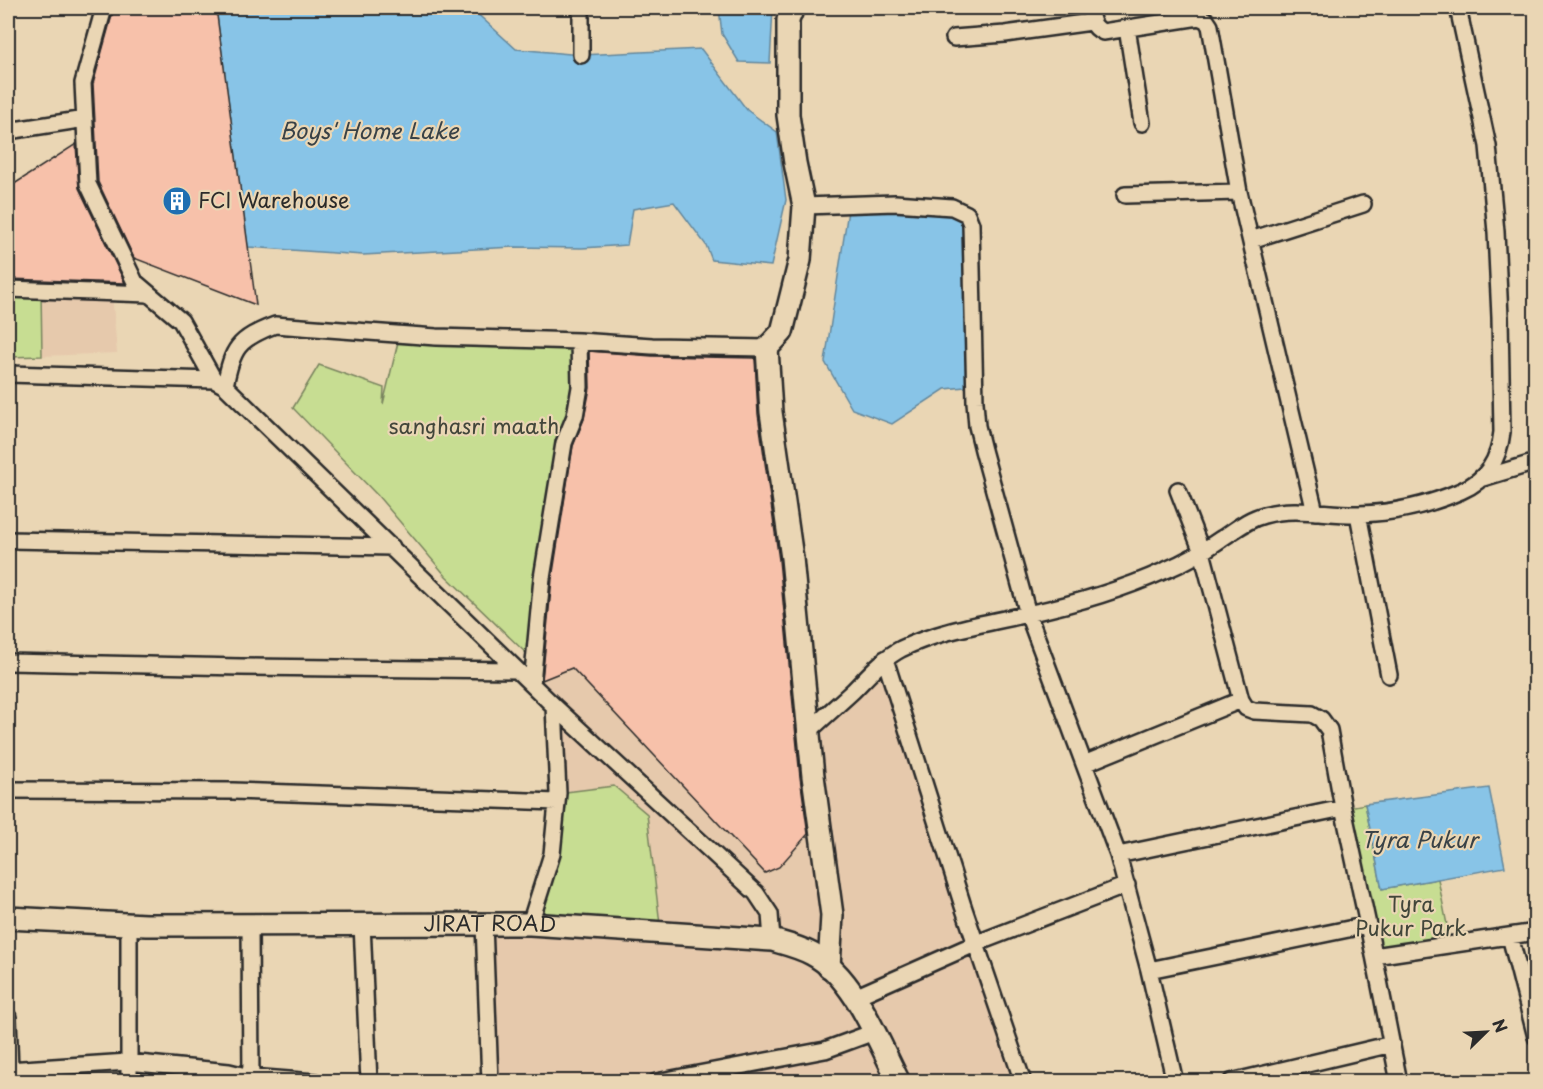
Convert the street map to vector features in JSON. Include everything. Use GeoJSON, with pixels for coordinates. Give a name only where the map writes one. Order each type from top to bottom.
{"type":"FeatureCollection","features":[{"type":"Feature","properties":{"kind":"main road"},"geometry":{"type":"LineString","coordinates":[[793,8],[788,20],[788,115],[804,206],[800,260],[782,333],[767,348],[771,412],[792,558],[813,776],[832,915],[829,967]]}},
{"type":"Feature","properties":{"kind":"main road","name":"JIRAT ROAD"},"geometry":{"type":"LineString","coordinates":[[8,918],[129,924],[530,924],[772,940],[814,955],[829,967],[855,997],[899,1082]]}},
{"type":"Feature","properties":{"kind":"street"},"geometry":{"type":"LineString","coordinates":[[104,8],[83,83],[88,184],[135,282],[181,321],[220,383],[554,706],[756,893],[770,914],[772,940]]}},
{"type":"Feature","properties":{"kind":"street"},"geometry":{"type":"LineString","coordinates":[[581,8],[581,55]]}},
{"type":"Feature","properties":{"kind":"street"},"geometry":{"type":"LineString","coordinates":[[1458,8],[1488,146],[1496,243],[1502,432],[1500,448],[1493,466],[1484,478]]}},
{"type":"Feature","properties":{"kind":"street"},"geometry":{"type":"LineString","coordinates":[[954,38],[1005,34],[1091,15],[1097,29],[1103,32],[1199,16],[1206,20],[1210,26],[1239,192],[1315,512]]}},
{"type":"Feature","properties":{"kind":"street"},"geometry":{"type":"LineString","coordinates":[[1126,28],[1142,123]]}},
{"type":"Feature","properties":{"kind":"street"},"geometry":{"type":"LineString","coordinates":[[8,131],[85,119]]}},
{"type":"Feature","properties":{"kind":"street"},"geometry":{"type":"LineString","coordinates":[[1125,195],[1239,192]]}},
{"type":"Feature","properties":{"kind":"street"},"geometry":{"type":"LineString","coordinates":[[804,206],[895,203],[952,207],[967,214],[971,224],[977,426],[1029,614],[1118,855],[1149,970],[1175,1082]]}},
{"type":"Feature","properties":{"kind":"street"},"geometry":{"type":"LineString","coordinates":[[1251,240],[1363,204]]}},
{"type":"Feature","properties":{"kind":"street"},"geometry":{"type":"LineString","coordinates":[[8,289],[149,294]]}},
{"type":"Feature","properties":{"kind":"street"},"geometry":{"type":"LineString","coordinates":[[220,383],[230,359],[242,344],[255,333],[274,325],[436,337],[579,341],[652,346],[767,348]]}},
{"type":"Feature","properties":{"kind":"street"},"geometry":{"type":"LineString","coordinates":[[532,684],[542,578],[558,477],[564,443],[575,416],[580,387],[579,341]]}},
{"type":"Feature","properties":{"kind":"street"},"geometry":{"type":"LineString","coordinates":[[8,375],[220,383]]}},
{"type":"Feature","properties":{"kind":"street"},"geometry":{"type":"LineString","coordinates":[[809,731],[885,659],[901,649],[969,625],[1029,614],[1093,597],[1166,571],[1202,552],[1243,524],[1263,515],[1289,510],[1358,514],[1388,512],[1426,504],[1462,491],[1484,478],[1536,462]]}},
{"type":"Feature","properties":{"kind":"street"},"geometry":{"type":"LineString","coordinates":[[1178,490],[1202,552],[1240,700],[1246,708],[1254,711],[1312,714],[1322,719],[1329,730],[1342,808],[1399,1082]]}},
{"type":"Feature","properties":{"kind":"street"},"geometry":{"type":"LineString","coordinates":[[1358,514],[1389,675]]}},
{"type":"Feature","properties":{"kind":"street"},"geometry":{"type":"LineString","coordinates":[[8,540],[392,547]]}},
{"type":"Feature","properties":{"kind":"street"},"geometry":{"type":"LineString","coordinates":[[885,659],[1023,1082]]}},
{"type":"Feature","properties":{"kind":"street"},"geometry":{"type":"LineString","coordinates":[[8,662],[517,670]]}},
{"type":"Feature","properties":{"kind":"street"},"geometry":{"type":"LineString","coordinates":[[1084,764],[1240,700]]}},
{"type":"Feature","properties":{"kind":"street"},"geometry":{"type":"LineString","coordinates":[[530,924],[552,854],[557,802],[554,706]]}},
{"type":"Feature","properties":{"kind":"street"},"geometry":{"type":"LineString","coordinates":[[8,789],[233,791],[557,802]]}},
{"type":"Feature","properties":{"kind":"street"},"geometry":{"type":"LineString","coordinates":[[1118,855],[1342,808]]}},
{"type":"Feature","properties":{"kind":"street"},"geometry":{"type":"LineString","coordinates":[[855,997],[976,943],[1127,885]]}},
{"type":"Feature","properties":{"kind":"street"},"geometry":{"type":"LineString","coordinates":[[129,924],[129,1082]]}},
{"type":"Feature","properties":{"kind":"street"},"geometry":{"type":"LineString","coordinates":[[250,924],[251,1079]]}},
{"type":"Feature","properties":{"kind":"street"},"geometry":{"type":"LineString","coordinates":[[362,924],[369,1082]]}},
{"type":"Feature","properties":{"kind":"street"},"geometry":{"type":"LineString","coordinates":[[484,924],[490,1082]]}},
{"type":"Feature","properties":{"kind":"street"},"geometry":{"type":"LineString","coordinates":[[1149,970],[1368,925]]}},
{"type":"Feature","properties":{"kind":"street"},"geometry":{"type":"LineString","coordinates":[[1374,956],[1536,932]]}},
{"type":"Feature","properties":{"kind":"street"},"geometry":{"type":"LineString","coordinates":[[1510,936],[1536,1037]]}},
{"type":"Feature","properties":{"kind":"street"},"geometry":{"type":"LineString","coordinates":[[8,1017],[9,1070],[128,1062],[229,1072],[251,1079],[315,1082]]}},
{"type":"Feature","properties":{"kind":"street"},"geometry":{"type":"LineString","coordinates":[[656,1082],[825,1050],[874,1032]]}},
{"type":"Feature","properties":{"kind":"street"},"geometry":{"type":"LineString","coordinates":[[1231,1082],[1392,1044]]}},
{"type":"Feature","properties":{"kind":"shaded area"},"geometry":{"type":"Polygon","coordinates":[[[41,290],[112,292],[117,353],[42,356],[41,290]]]}},
{"type":"Feature","properties":{"kind":"shaded area"},"geometry":{"type":"Polygon","coordinates":[[[885,659],[1023,1081],[490,1081],[484,924],[661,932],[647,814],[558,793],[554,706],[532,684],[572,668],[765,873],[779,867],[819,822],[809,731],[885,659]]]}},
{"type":"Feature","properties":{"kind":"green space"},"geometry":{"type":"Polygon","coordinates":[[[8,289],[41,290],[42,356],[8,357],[8,289]]]}},
{"type":"Feature","properties":{"kind":"green space","name":"sanghasri maath"},"geometry":{"type":"Polygon","coordinates":[[[400,334],[579,341],[527,654],[446,576],[378,496],[293,408],[319,365],[384,388],[383,404],[400,334]]]}},
{"type":"Feature","properties":{"kind":"green space"},"geometry":{"type":"Polygon","coordinates":[[[614,786],[647,814],[661,933],[530,924],[558,793],[614,786]]]}},
{"type":"Feature","properties":{"kind":"green space","name":"Tyra Pukur Park"},"geometry":{"type":"Polygon","coordinates":[[[1365,804],[1382,889],[1438,879],[1451,945],[1374,956],[1343,808],[1365,804]]]}},
{"type":"Feature","properties":{"kind":"water","name":"Boys' Home Lake"},"geometry":{"type":"Polygon","coordinates":[[[216,8],[471,8],[516,49],[581,55],[701,49],[747,110],[777,132],[786,200],[771,266],[712,260],[706,245],[674,202],[633,209],[627,245],[582,248],[514,247],[363,255],[248,247],[216,8]]]}},
{"type":"Feature","properties":{"kind":"water"},"geometry":{"type":"Polygon","coordinates":[[[719,8],[773,8],[770,63],[739,62],[722,34],[719,8]]]}},
{"type":"Feature","properties":{"kind":"water"},"geometry":{"type":"Polygon","coordinates":[[[849,204],[967,214],[975,386],[945,389],[892,424],[852,409],[825,362],[849,204]]]}},
{"type":"Feature","properties":{"kind":"water","name":"Tyra Pukur"},"geometry":{"type":"Polygon","coordinates":[[[1489,788],[1505,867],[1382,889],[1365,804],[1489,788]]]}},
{"type":"Feature","properties":{"kind":"building","name":"FCI Warehouse"},"geometry":{"type":"Polygon","coordinates":[[[114,8],[216,8],[256,305],[134,258],[98,182],[93,84],[114,8]]]}},
{"type":"Feature","properties":{"kind":"building"},"geometry":{"type":"Polygon","coordinates":[[[76,144],[79,188],[125,283],[8,279],[8,188],[76,144]]]}},
{"type":"Feature","properties":{"kind":"building"},"geometry":{"type":"Polygon","coordinates":[[[589,351],[652,356],[755,358],[758,414],[779,560],[800,777],[808,834],[779,867],[765,873],[572,668],[542,680],[552,579],[573,446],[584,419],[590,388],[589,351]]]}},
{"type":"Feature","properties":{"kind":"place","name":"FCI Warehouse"},"geometry":{"type":"Point","coordinates":[177,201]}}]}
